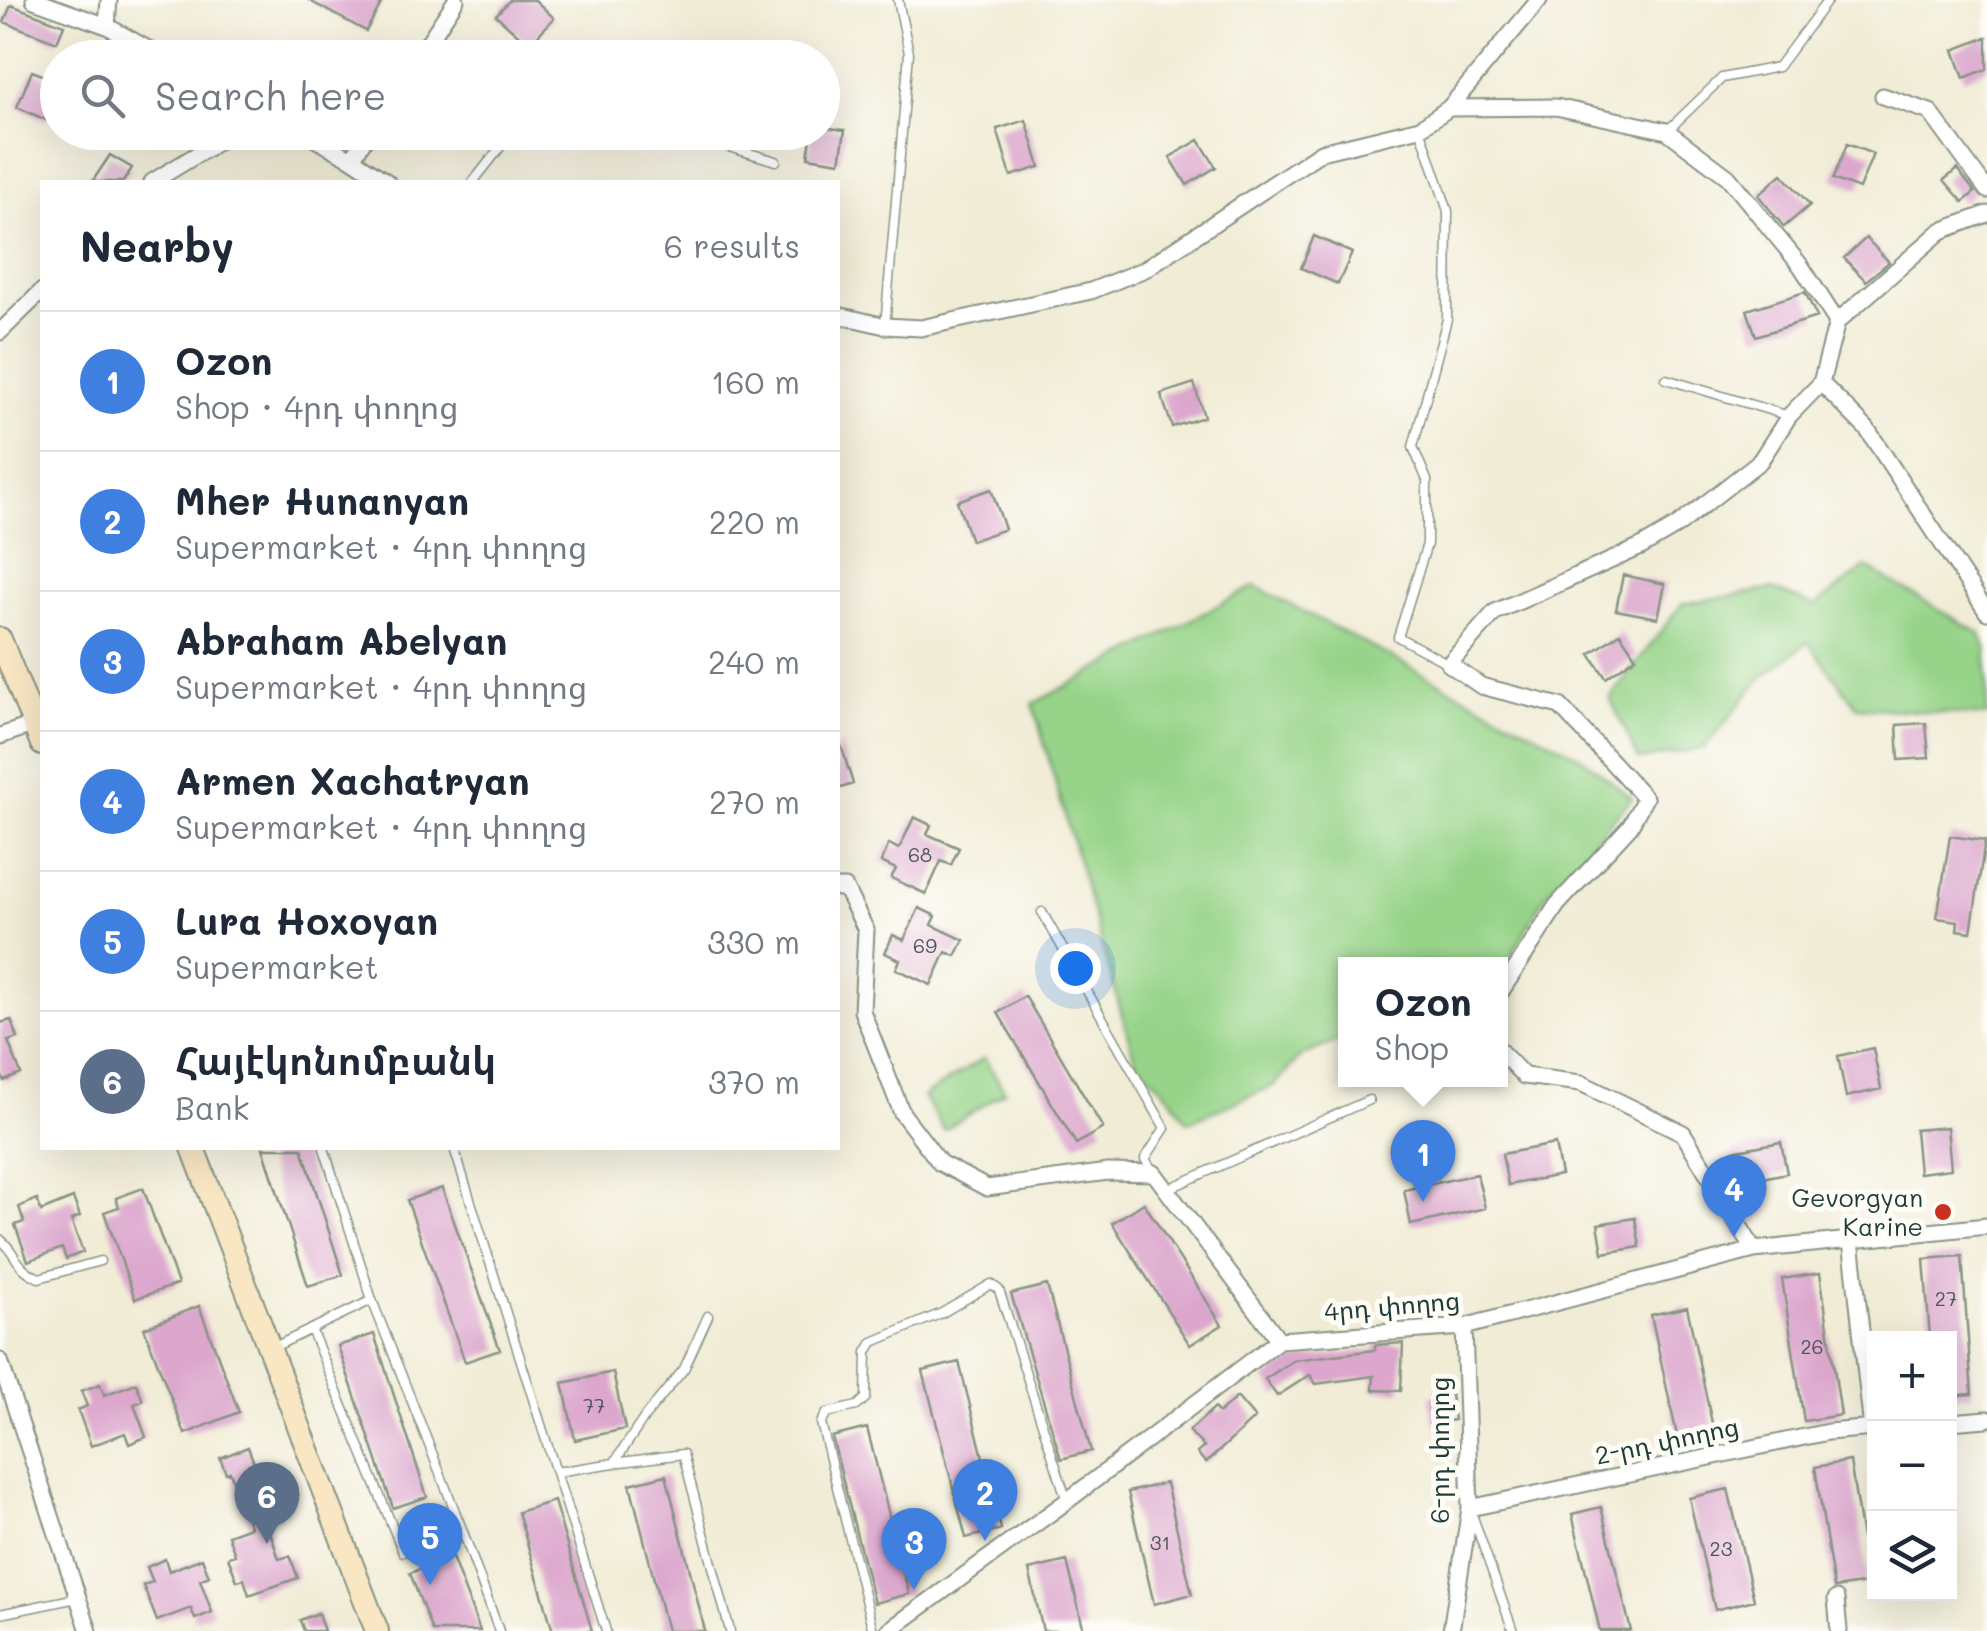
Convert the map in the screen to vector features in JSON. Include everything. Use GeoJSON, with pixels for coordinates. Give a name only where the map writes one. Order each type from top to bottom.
{"type":"FeatureCollection","features":[{"type":"Feature","properties":{"kind":"main road"},"geometry":{"type":"LineString","coordinates":[[0,639],[39,734]]}},
{"type":"Feature","properties":{"kind":"main road"},"geometry":{"type":"LineString","coordinates":[[194,1150],[376,1631]]}},
{"type":"Feature","properties":{"kind":"street"},"geometry":{"type":"LineString","coordinates":[[34,0],[107,26],[132,40]]}},
{"type":"Feature","properties":{"kind":"street"},"geometry":{"type":"LineString","coordinates":[[107,26],[109,0]]}},
{"type":"Feature","properties":{"kind":"street"},"geometry":{"type":"LineString","coordinates":[[430,40],[456,0]]}},
{"type":"Feature","properties":{"kind":"street"},"geometry":{"type":"LineString","coordinates":[[840,316],[885,326],[921,328],[1092,291],[1145,269],[1321,152],[1420,128],[1449,108],[1538,0]]}},
{"type":"Feature","properties":{"kind":"street"},"geometry":{"type":"LineString","coordinates":[[1884,96],[1930,112],[1987,190]]}},
{"type":"Feature","properties":{"kind":"street"},"geometry":{"type":"LineString","coordinates":[[1449,108],[1556,107],[1666,130],[1728,177],[1801,266],[1836,322]]}},
{"type":"Feature","properties":{"kind":"street"},"geometry":{"type":"LineString","coordinates":[[155,180],[204,150]]}},
{"type":"Feature","properties":{"kind":"street"},"geometry":{"type":"LineString","coordinates":[[335,150],[384,180]]}},
{"type":"Feature","properties":{"kind":"street"},"geometry":{"type":"LineString","coordinates":[[352,159],[358,150]]}},
{"type":"Feature","properties":{"kind":"street"},"geometry":{"type":"LineString","coordinates":[[1508,981],[1557,905],[1630,826],[1645,798],[1560,706],[1480,686],[1449,664],[1494,612],[1641,547],[1678,526],[1760,462],[1789,416],[1820,383],[1836,322],[1941,231],[1987,214]]}},
{"type":"Feature","properties":{"kind":"street"},"geometry":{"type":"LineString","coordinates":[[0,332],[40,292]]}},
{"type":"Feature","properties":{"kind":"street"},"geometry":{"type":"LineString","coordinates":[[1820,383],[1867,429],[1987,612]]}},
{"type":"Feature","properties":{"kind":"street"},"geometry":{"type":"LineString","coordinates":[[0,736],[39,734]]}},
{"type":"Feature","properties":{"kind":"street"},"geometry":{"type":"LineString","coordinates":[[840,888],[845,888],[866,930],[862,1011],[902,1113],[940,1163],[987,1188],[1108,1172],[1154,1173],[1279,1340],[888,1631]]}},
{"type":"Feature","properties":{"kind":"street"},"geometry":{"type":"LineString","coordinates":[[1508,1059],[1524,1076],[1580,1083],[1684,1133],[1754,1250]]}},
{"type":"Feature","properties":{"kind":"street","name":"4րդ փողոց"},"geometry":{"type":"LineString","coordinates":[[1279,1340],[1464,1327],[1754,1250],[1987,1226]]}},
{"type":"Feature","properties":{"kind":"street"},"geometry":{"type":"LineString","coordinates":[[1852,1240],[1872,1421]]}},
{"type":"Feature","properties":{"kind":"street","name":"6-րդ փողոց"},"geometry":{"type":"LineString","coordinates":[[1450,1631],[1470,1508],[1464,1327]]}},
{"type":"Feature","properties":{"kind":"street"},"geometry":{"type":"LineString","coordinates":[[0,1360],[90,1631]]}},
{"type":"Feature","properties":{"kind":"street"},"geometry":{"type":"LineString","coordinates":[[1957,1421],[1987,1419]]}},
{"type":"Feature","properties":{"kind":"street","name":"2-րդ փողոց"},"geometry":{"type":"LineString","coordinates":[[1470,1508],[1828,1432],[1867,1429]]}},
{"type":"Feature","properties":{"kind":"street"},"geometry":{"type":"LineString","coordinates":[[1836,1599],[1839,1631]]}},
{"type":"Feature","properties":{"kind":"lane"},"geometry":{"type":"LineString","coordinates":[[885,326],[909,53],[898,0]]}},
{"type":"Feature","properties":{"kind":"lane"},"geometry":{"type":"LineString","coordinates":[[1666,130],[1722,78],[1778,66],[1828,0]]}},
{"type":"Feature","properties":{"kind":"lane"},"geometry":{"type":"LineString","coordinates":[[1420,128],[1448,211],[1447,319],[1413,448],[1427,480],[1427,544],[1398,637],[1449,664]]}},
{"type":"Feature","properties":{"kind":"lane"},"geometry":{"type":"LineString","coordinates":[[475,180],[498,150]]}},
{"type":"Feature","properties":{"kind":"lane"},"geometry":{"type":"LineString","coordinates":[[739,150],[776,161]]}},
{"type":"Feature","properties":{"kind":"lane"},"geometry":{"type":"LineString","coordinates":[[1666,379],[1789,416]]}},
{"type":"Feature","properties":{"kind":"lane"},"geometry":{"type":"LineString","coordinates":[[1042,912],[1164,1128],[1145,1159],[1154,1173]]}},
{"type":"Feature","properties":{"kind":"lane"},"geometry":{"type":"LineString","coordinates":[[1168,1189],[1369,1100]]}},
{"type":"Feature","properties":{"kind":"lane"},"geometry":{"type":"LineString","coordinates":[[325,1150],[372,1300],[499,1631]]}},
{"type":"Feature","properties":{"kind":"lane"},"geometry":{"type":"LineString","coordinates":[[455,1150],[606,1631]]}},
{"type":"Feature","properties":{"kind":"lane"},"geometry":{"type":"LineString","coordinates":[[0,1239],[21,1269],[40,1278],[100,1261]]}},
{"type":"Feature","properties":{"kind":"lane"},"geometry":{"type":"LineString","coordinates":[[873,1631],[821,1423],[826,1413],[857,1406],[866,1398],[868,1352],[873,1342],[942,1313],[991,1284],[999,1290],[1067,1501]]}},
{"type":"Feature","properties":{"kind":"lane"},"geometry":{"type":"LineString","coordinates":[[268,1350],[372,1300]]}},
{"type":"Feature","properties":{"kind":"lane"},"geometry":{"type":"LineString","coordinates":[[614,1464],[646,1415],[684,1369],[708,1316]]}},
{"type":"Feature","properties":{"kind":"lane"},"geometry":{"type":"LineString","coordinates":[[311,1329],[402,1552],[462,1530]]}},
{"type":"Feature","properties":{"kind":"lane"},"geometry":{"type":"LineString","coordinates":[[556,1472],[682,1454],[730,1631]]}},
{"type":"Feature","properties":{"kind":"lane"},"geometry":{"type":"LineString","coordinates":[[1470,1508],[1514,1631]]}},
{"type":"Feature","properties":{"kind":"lane"},"geometry":{"type":"LineString","coordinates":[[0,1614],[77,1598]]}},
{"type":"Feature","properties":{"kind":"green space"},"geometry":{"type":"Polygon","coordinates":[[[1866,567],[1979,633],[1987,649],[1987,716],[1857,707],[1808,642],[1762,677],[1704,748],[1639,760],[1610,698],[1682,604],[1772,589],[1815,606],[1866,567]]]}},
{"type":"Feature","properties":{"kind":"green space"},"geometry":{"type":"Polygon","coordinates":[[[1255,586],[1581,757],[1632,798],[1547,893],[1508,961],[1508,957],[1338,957],[1338,1041],[1301,1056],[1273,1086],[1188,1122],[1169,1095],[1135,1060],[1033,704],[1255,586]]]}},
{"type":"Feature","properties":{"kind":"green space"},"geometry":{"type":"Polygon","coordinates":[[[984,1058],[1005,1091],[944,1130],[923,1097],[984,1058]]]}},
{"type":"Feature","properties":{"kind":"building"},"geometry":{"type":"Polygon","coordinates":[[[308,0],[383,0],[366,31],[308,0]]]}},
{"type":"Feature","properties":{"kind":"building"},"geometry":{"type":"Polygon","coordinates":[[[510,0],[535,0],[554,18],[534,40],[524,40],[496,15],[510,0]]]}},
{"type":"Feature","properties":{"kind":"building"},"geometry":{"type":"Polygon","coordinates":[[[11,5],[64,25],[58,40],[52,40],[4,22],[11,5]]]}},
{"type":"Feature","properties":{"kind":"building"},"geometry":{"type":"Polygon","coordinates":[[[1987,37],[1987,69],[1964,78],[1954,50],[1987,37]]]}},
{"type":"Feature","properties":{"kind":"building"},"geometry":{"type":"Polygon","coordinates":[[[32,71],[40,74],[40,117],[17,107],[32,71]]]}},
{"type":"Feature","properties":{"kind":"building"},"geometry":{"type":"Polygon","coordinates":[[[1026,120],[1040,167],[1011,176],[997,129],[1026,120]]]}},
{"type":"Feature","properties":{"kind":"building"},"geometry":{"type":"Polygon","coordinates":[[[840,129],[845,130],[840,162],[808,157],[809,150],[840,150],[840,129]]]}},
{"type":"Feature","properties":{"kind":"building"},"geometry":{"type":"Polygon","coordinates":[[[1199,140],[1216,167],[1187,185],[1170,157],[1199,140]]]}},
{"type":"Feature","properties":{"kind":"building"},"geometry":{"type":"Polygon","coordinates":[[[1847,144],[1873,154],[1859,189],[1833,179],[1847,144]]]}},
{"type":"Feature","properties":{"kind":"building"},"geometry":{"type":"Polygon","coordinates":[[[110,155],[132,168],[124,180],[93,180],[110,155]]]}},
{"type":"Feature","properties":{"kind":"building"},"geometry":{"type":"Polygon","coordinates":[[[1957,169],[1975,192],[1963,202],[1944,180],[1957,169]]]}},
{"type":"Feature","properties":{"kind":"building"},"geometry":{"type":"Polygon","coordinates":[[[1782,174],[1810,205],[1784,227],[1758,195],[1782,174]]]}},
{"type":"Feature","properties":{"kind":"building"},"geometry":{"type":"Polygon","coordinates":[[[1314,236],[1352,253],[1338,284],[1301,268],[1314,236]]]}},
{"type":"Feature","properties":{"kind":"building"},"geometry":{"type":"Polygon","coordinates":[[[1866,238],[1889,262],[1866,281],[1844,258],[1866,238]]]}},
{"type":"Feature","properties":{"kind":"building"},"geometry":{"type":"Polygon","coordinates":[[[1805,292],[1817,317],[1756,336],[1747,310],[1805,292]]]}},
{"type":"Feature","properties":{"kind":"building"},"geometry":{"type":"Polygon","coordinates":[[[1194,383],[1204,417],[1172,427],[1161,394],[1194,383]]]}},
{"type":"Feature","properties":{"kind":"building"},"geometry":{"type":"Polygon","coordinates":[[[991,489],[1005,529],[971,541],[957,501],[991,489]]]}},
{"type":"Feature","properties":{"kind":"building"},"geometry":{"type":"Polygon","coordinates":[[[1623,575],[1665,584],[1658,618],[1616,610],[1623,575]]]}},
{"type":"Feature","properties":{"kind":"building"},"geometry":{"type":"Polygon","coordinates":[[[1620,633],[1636,657],[1606,678],[1590,654],[1620,633]]]}},
{"type":"Feature","properties":{"kind":"building"},"geometry":{"type":"Polygon","coordinates":[[[1926,723],[1929,758],[1899,760],[1897,725],[1926,723]]]}},
{"type":"Feature","properties":{"kind":"building"},"geometry":{"type":"Polygon","coordinates":[[[840,745],[853,784],[840,788],[840,745]]]}},
{"type":"Feature","properties":{"kind":"building"},"geometry":{"type":"Polygon","coordinates":[[[914,817],[931,825],[927,834],[959,848],[951,865],[941,861],[926,894],[891,878],[896,869],[881,862],[889,844],[899,849],[914,817]]]}},
{"type":"Feature","properties":{"kind":"building"},"geometry":{"type":"Polygon","coordinates":[[[1950,836],[1985,841],[1971,932],[1957,930],[1958,921],[1937,918],[1950,836]]]}},
{"type":"Feature","properties":{"kind":"building"},"geometry":{"type":"Polygon","coordinates":[[[919,908],[936,916],[932,925],[964,940],[956,956],[946,952],[931,985],[896,969],[900,960],[885,953],[893,935],[904,940],[919,908]]]}},
{"type":"Feature","properties":{"kind":"building"},"geometry":{"type":"Polygon","coordinates":[[[1025,996],[1103,1128],[1076,1144],[998,1013],[1025,996]]]}},
{"type":"Feature","properties":{"kind":"building"},"geometry":{"type":"Polygon","coordinates":[[[11,1020],[18,1038],[8,1041],[21,1074],[4,1081],[0,1071],[0,1023],[11,1020]]]}},
{"type":"Feature","properties":{"kind":"building"},"geometry":{"type":"Polygon","coordinates":[[[1873,1048],[1881,1089],[1846,1097],[1838,1056],[1873,1048]]]}},
{"type":"Feature","properties":{"kind":"building"},"geometry":{"type":"Polygon","coordinates":[[[1947,1127],[1951,1169],[1919,1173],[1915,1130],[1947,1127]]]}},
{"type":"Feature","properties":{"kind":"building"},"geometry":{"type":"Polygon","coordinates":[[[1781,1142],[1787,1173],[1738,1183],[1732,1151],[1781,1142]]]}},
{"type":"Feature","properties":{"kind":"building"},"geometry":{"type":"Polygon","coordinates":[[[1555,1144],[1561,1175],[1508,1185],[1502,1154],[1555,1144]]]}},
{"type":"Feature","properties":{"kind":"building"},"geometry":{"type":"Polygon","coordinates":[[[264,1150],[303,1150],[343,1275],[308,1286],[264,1150]]]}},
{"type":"Feature","properties":{"kind":"building"},"geometry":{"type":"Polygon","coordinates":[[[1477,1174],[1485,1208],[1411,1225],[1404,1190],[1477,1174]]]}},
{"type":"Feature","properties":{"kind":"building"},"geometry":{"type":"Polygon","coordinates":[[[143,1188],[178,1284],[135,1299],[104,1212],[119,1207],[116,1198],[143,1188]]]}},
{"type":"Feature","properties":{"kind":"building"},"geometry":{"type":"Polygon","coordinates":[[[442,1188],[500,1350],[465,1362],[407,1200],[442,1188]]]}},
{"type":"Feature","properties":{"kind":"building"},"geometry":{"type":"Polygon","coordinates":[[[73,1198],[80,1216],[71,1220],[83,1252],[66,1259],[62,1248],[28,1261],[15,1225],[24,1222],[19,1207],[37,1199],[41,1211],[73,1198]]]}},
{"type":"Feature","properties":{"kind":"building"},"geometry":{"type":"Polygon","coordinates":[[[1144,1203],[1222,1325],[1190,1345],[1112,1223],[1144,1203]]]}},
{"type":"Feature","properties":{"kind":"building"},"geometry":{"type":"Polygon","coordinates":[[[1635,1218],[1640,1247],[1603,1253],[1598,1224],[1635,1218]]]}},
{"type":"Feature","properties":{"kind":"building"},"geometry":{"type":"Polygon","coordinates":[[[1962,1256],[1972,1394],[1957,1395],[1957,1331],[1929,1331],[1924,1259],[1962,1256]]]}},
{"type":"Feature","properties":{"kind":"building"},"geometry":{"type":"Polygon","coordinates":[[[1820,1273],[1841,1415],[1804,1421],[1782,1279],[1820,1273]]]}},
{"type":"Feature","properties":{"kind":"building"},"geometry":{"type":"Polygon","coordinates":[[[1047,1285],[1091,1451],[1061,1459],[1011,1294],[1047,1285]]]}},
{"type":"Feature","properties":{"kind":"building"},"geometry":{"type":"Polygon","coordinates":[[[199,1306],[239,1412],[185,1434],[144,1328],[199,1306]]]}},
{"type":"Feature","properties":{"kind":"building"},"geometry":{"type":"Polygon","coordinates":[[[1687,1307],[1715,1437],[1679,1445],[1651,1315],[1687,1307]]]}},
{"type":"Feature","properties":{"kind":"building"},"geometry":{"type":"Polygon","coordinates":[[[374,1334],[427,1497],[393,1508],[338,1346],[374,1334]]]}},
{"type":"Feature","properties":{"kind":"building"},"geometry":{"type":"Polygon","coordinates":[[[1403,1343],[1401,1391],[1373,1390],[1374,1376],[1316,1384],[1310,1375],[1277,1396],[1265,1379],[1294,1360],[1403,1343]]]}},
{"type":"Feature","properties":{"kind":"building"},"geometry":{"type":"Polygon","coordinates":[[[959,1362],[1001,1529],[966,1538],[923,1371],[959,1362]]]}},
{"type":"Feature","properties":{"kind":"building"},"geometry":{"type":"Polygon","coordinates":[[[613,1372],[625,1429],[575,1440],[563,1383],[613,1372]]]}},
{"type":"Feature","properties":{"kind":"building"},"geometry":{"type":"Polygon","coordinates":[[[136,1383],[143,1401],[134,1404],[146,1437],[129,1444],[125,1433],[91,1446],[78,1410],[87,1406],[81,1391],[100,1384],[104,1395],[136,1383]]]}},
{"type":"Feature","properties":{"kind":"building"},"geometry":{"type":"Polygon","coordinates":[[[1451,1394],[1454,1420],[1433,1423],[1430,1396],[1451,1394]]]}},
{"type":"Feature","properties":{"kind":"building"},"geometry":{"type":"Polygon","coordinates":[[[1237,1397],[1255,1418],[1206,1463],[1197,1453],[1204,1447],[1189,1431],[1214,1408],[1219,1413],[1237,1397]]]}},
{"type":"Feature","properties":{"kind":"building"},"geometry":{"type":"Polygon","coordinates":[[[867,1428],[909,1594],[874,1603],[832,1437],[867,1428]]]}},
{"type":"Feature","properties":{"kind":"building"},"geometry":{"type":"Polygon","coordinates":[[[248,1447],[254,1463],[248,1465],[279,1559],[290,1556],[298,1578],[249,1595],[244,1579],[237,1581],[228,1557],[235,1555],[228,1535],[250,1527],[230,1472],[226,1473],[220,1458],[248,1447]]]}},
{"type":"Feature","properties":{"kind":"building"},"geometry":{"type":"Polygon","coordinates":[[[1850,1461],[1867,1583],[1834,1588],[1815,1467],[1850,1461]]]}},
{"type":"Feature","properties":{"kind":"building"},"geometry":{"type":"Polygon","coordinates":[[[666,1475],[705,1631],[667,1631],[630,1484],[666,1475]]]}},
{"type":"Feature","properties":{"kind":"building"},"geometry":{"type":"Polygon","coordinates":[[[1166,1483],[1192,1594],[1154,1604],[1128,1492],[1166,1483]]]}},
{"type":"Feature","properties":{"kind":"building"},"geometry":{"type":"Polygon","coordinates":[[[1728,1489],[1754,1600],[1715,1610],[1689,1498],[1728,1489]]]}},
{"type":"Feature","properties":{"kind":"building"},"geometry":{"type":"Polygon","coordinates":[[[554,1501],[592,1631],[553,1631],[518,1512],[554,1501]]]}},
{"type":"Feature","properties":{"kind":"building"},"geometry":{"type":"Polygon","coordinates":[[[1601,1507],[1631,1631],[1600,1631],[1572,1514],[1601,1507]]]}},
{"type":"Feature","properties":{"kind":"building"},"geometry":{"type":"Polygon","coordinates":[[[452,1557],[480,1631],[432,1631],[410,1573],[452,1557]]]}},
{"type":"Feature","properties":{"kind":"building"},"geometry":{"type":"Polygon","coordinates":[[[202,1558],[209,1576],[200,1580],[212,1612],[195,1619],[191,1608],[157,1621],[143,1585],[153,1582],[147,1567],[165,1559],[169,1571],[202,1558]]]}},
{"type":"Feature","properties":{"kind":"building"},"geometry":{"type":"Polygon","coordinates":[[[1067,1561],[1084,1631],[1043,1631],[1029,1570],[1067,1561]]]}},
{"type":"Feature","properties":{"kind":"building"},"geometry":{"type":"Polygon","coordinates":[[[318,1613],[324,1631],[304,1631],[300,1620],[318,1613]]]}},
{"type":"Feature","properties":{"kind":"place","name":"Ozon"},"geometry":{"type":"Point","coordinates":[1423,1202]}},
{"type":"Feature","properties":{"kind":"place","name":"Gevorgyan Karine"},"geometry":{"type":"Point","coordinates":[1943,1212]}},
{"type":"Feature","properties":{"kind":"place","name":"Armen Xachatryan"},"geometry":{"type":"Point","coordinates":[1734,1237]}},
{"type":"Feature","properties":{"kind":"place","name":"Mher Hunanyan"},"geometry":{"type":"Point","coordinates":[985,1541]}},
{"type":"Feature","properties":{"kind":"place","name":"Հայէկոնոմբանկ"},"geometry":{"type":"Point","coordinates":[267,1544]}},
{"type":"Feature","properties":{"kind":"place","name":"Lura Hoxoyan"},"geometry":{"type":"Point","coordinates":[430,1585]}},
{"type":"Feature","properties":{"kind":"place","name":"Abraham Abelyan"},"geometry":{"type":"Point","coordinates":[914,1590]}}]}
